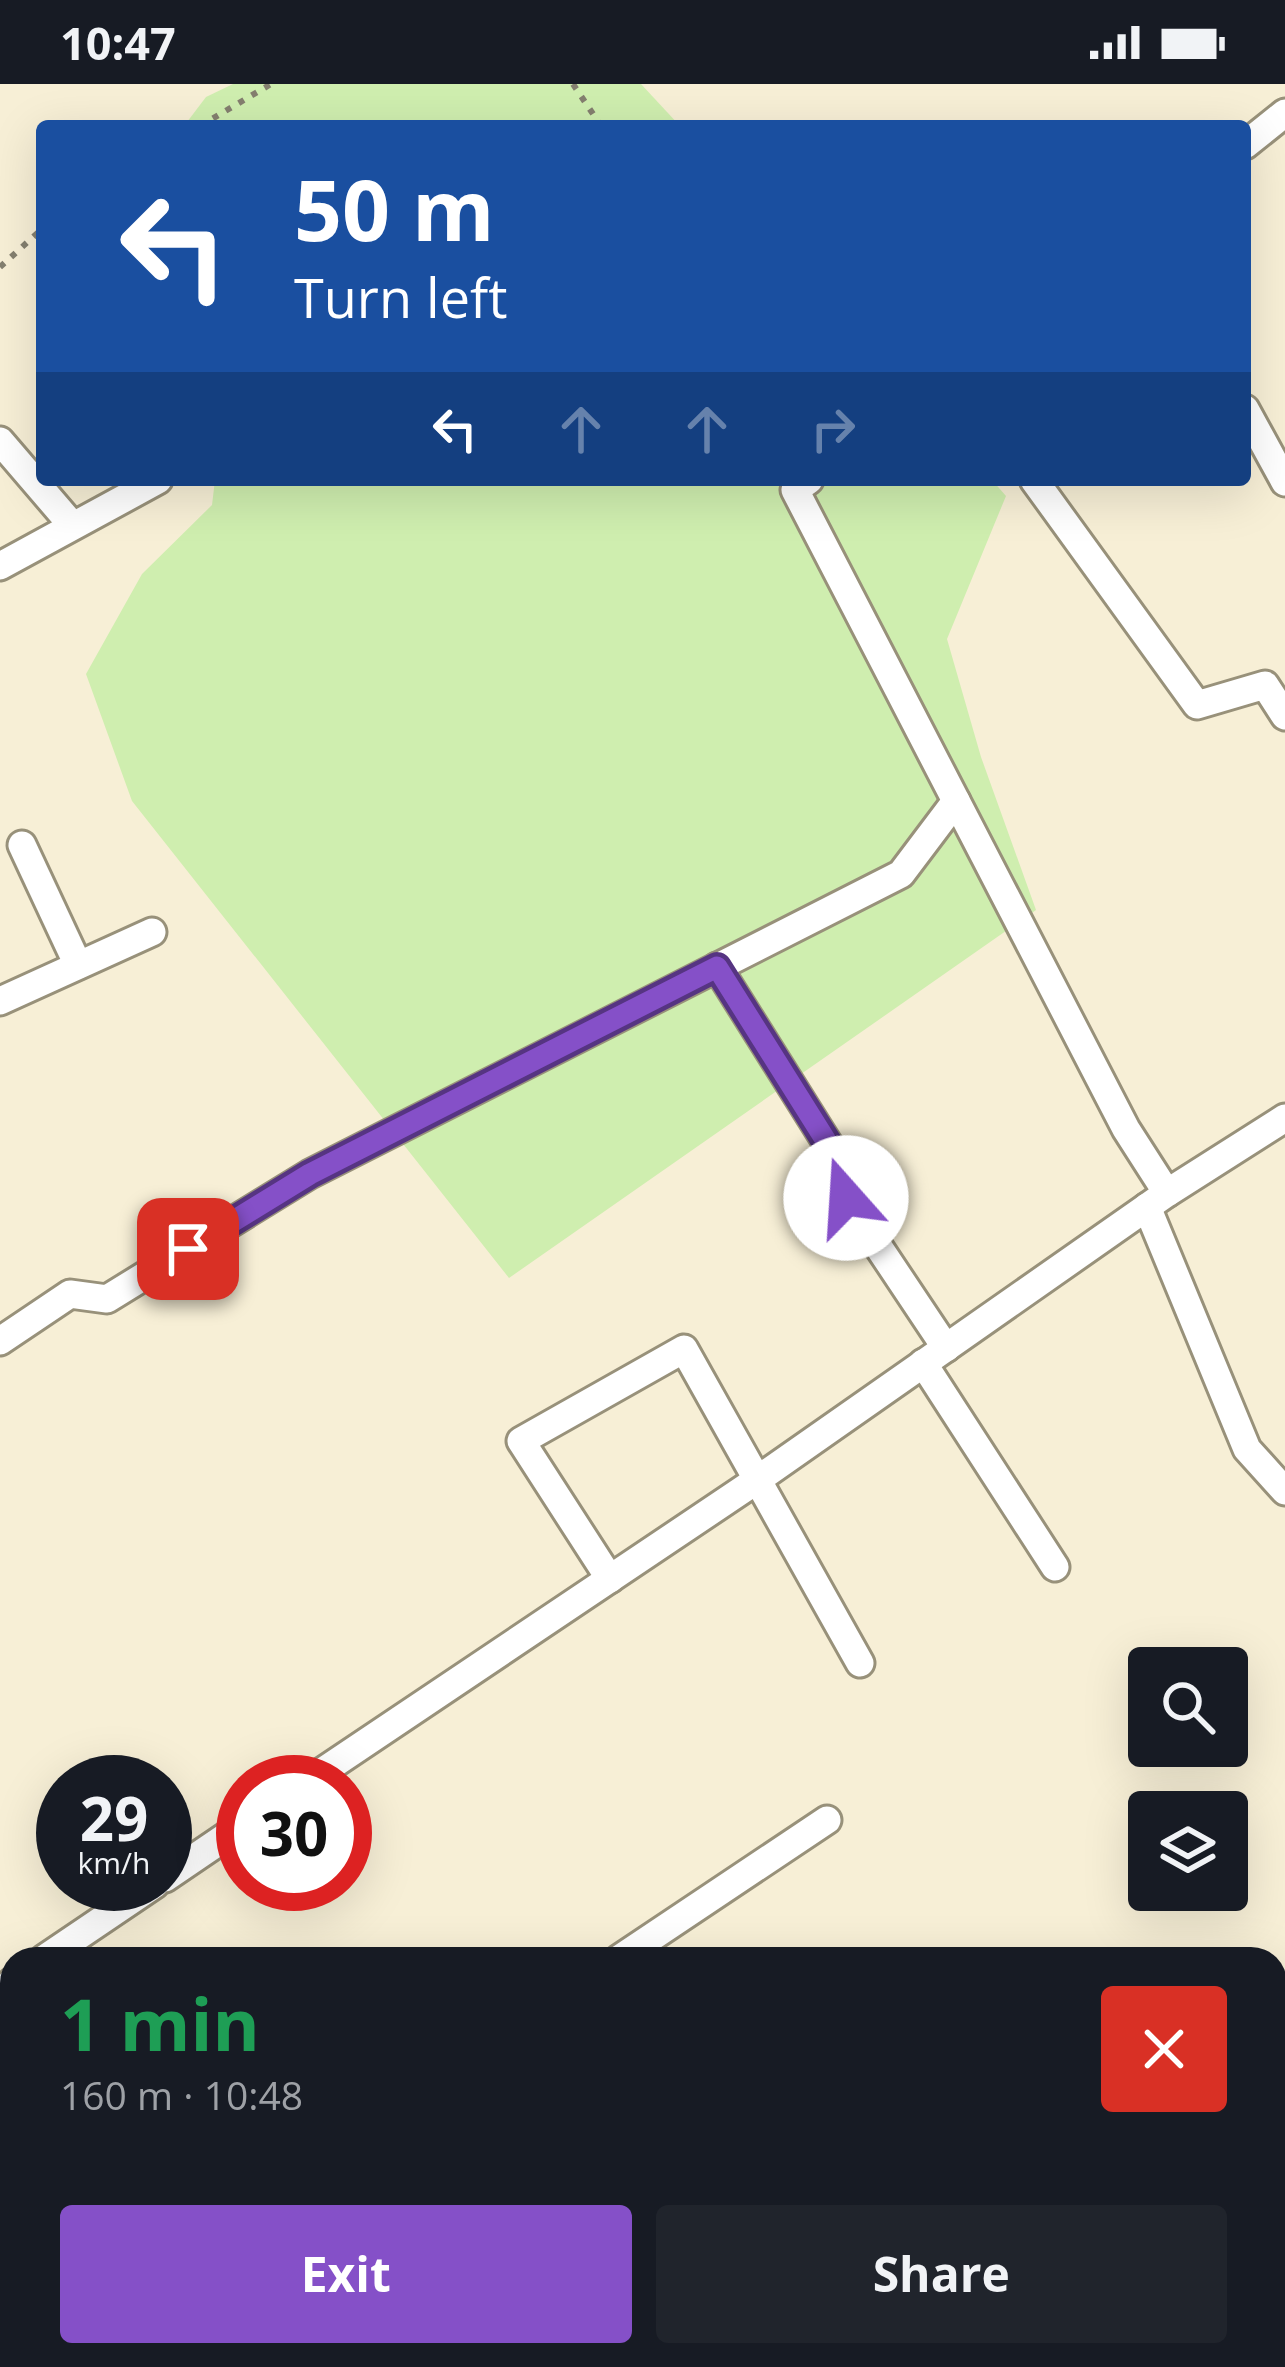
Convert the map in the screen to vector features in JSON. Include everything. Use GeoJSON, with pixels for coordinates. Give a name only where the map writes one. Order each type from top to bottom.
{"type":"FeatureCollection","features":[{"type":"Feature","properties":{"kind":"street"},"geometry":{"type":"LineString","coordinates":[[1251,140],[1285,113]]}},
{"type":"Feature","properties":{"kind":"street"},"geometry":{"type":"LineString","coordinates":[[1251,421],[1285,482]]}},
{"type":"Feature","properties":{"kind":"street"},"geometry":{"type":"LineString","coordinates":[[0,441],[36,483]]}},
{"type":"Feature","properties":{"kind":"street"},"geometry":{"type":"LineString","coordinates":[[39,486],[72,525]]}},
{"type":"Feature","properties":{"kind":"street"},"geometry":{"type":"LineString","coordinates":[[0,566],[147,486]]}},
{"type":"Feature","properties":{"kind":"street"},"geometry":{"type":"LineString","coordinates":[[801,486],[795,490],[1126,1129],[1157,1200],[1247,1449],[1285,1491]]}},
{"type":"Feature","properties":{"kind":"street"},"geometry":{"type":"LineString","coordinates":[[1038,486],[1197,705],[1264,685],[1285,716]]}},
{"type":"Feature","properties":{"kind":"street"},"geometry":{"type":"LineString","coordinates":[[4,1328],[70,1294],[107,1299],[310,1174],[901,874],[956,801]]}},
{"type":"Feature","properties":{"kind":"street"},"geometry":{"type":"LineString","coordinates":[[22,845],[79,965]]}},
{"type":"Feature","properties":{"kind":"street"},"geometry":{"type":"LineString","coordinates":[[0,1001],[152,932]]}},
{"type":"Feature","properties":{"kind":"street"},"geometry":{"type":"LineString","coordinates":[[717,967],[828,1144],[846,1198],[1055,1568]]}},
{"type":"Feature","properties":{"kind":"street"},"geometry":{"type":"LineString","coordinates":[[348,1755],[757,1480],[1157,1200],[1285,1118]]}},
{"type":"Feature","properties":{"kind":"street"},"geometry":{"type":"LineString","coordinates":[[610,1579],[521,1441],[684,1349],[860,1664]]}},
{"type":"Feature","properties":{"kind":"street"},"geometry":{"type":"LineString","coordinates":[[637,1947],[827,1820]]}},
{"type":"Feature","properties":{"kind":"street"},"geometry":{"type":"LineString","coordinates":[[62,1947],[115,1911]]}},
{"type":"Feature","properties":{"kind":"path"},"geometry":{"type":"LineString","coordinates":[[210,120],[271,84]]}},
{"type":"Feature","properties":{"kind":"path"},"geometry":{"type":"LineString","coordinates":[[573,84],[597,120]]}},
{"type":"Feature","properties":{"kind":"path"},"geometry":{"type":"LineString","coordinates":[[0,267],[36,235]]}},
{"type":"Feature","properties":{"kind":"green space"},"geometry":{"type":"Polygon","coordinates":[[[233,84],[641,84],[674,120],[189,120],[206,97],[233,84]]]}},
{"type":"Feature","properties":{"kind":"green space"},"geometry":{"type":"Polygon","coordinates":[[[214,486],[997,486],[1006,496],[947,639],[981,757],[1036,910],[509,1278],[132,801],[86,674],[142,574],[212,505],[214,486]]]}},
{"type":"Feature","properties":{"kind":"route"},"geometry":{"type":"LineString","coordinates":[[188,1249],[310,1174],[717,967],[828,1144],[846,1198]]}}]}
